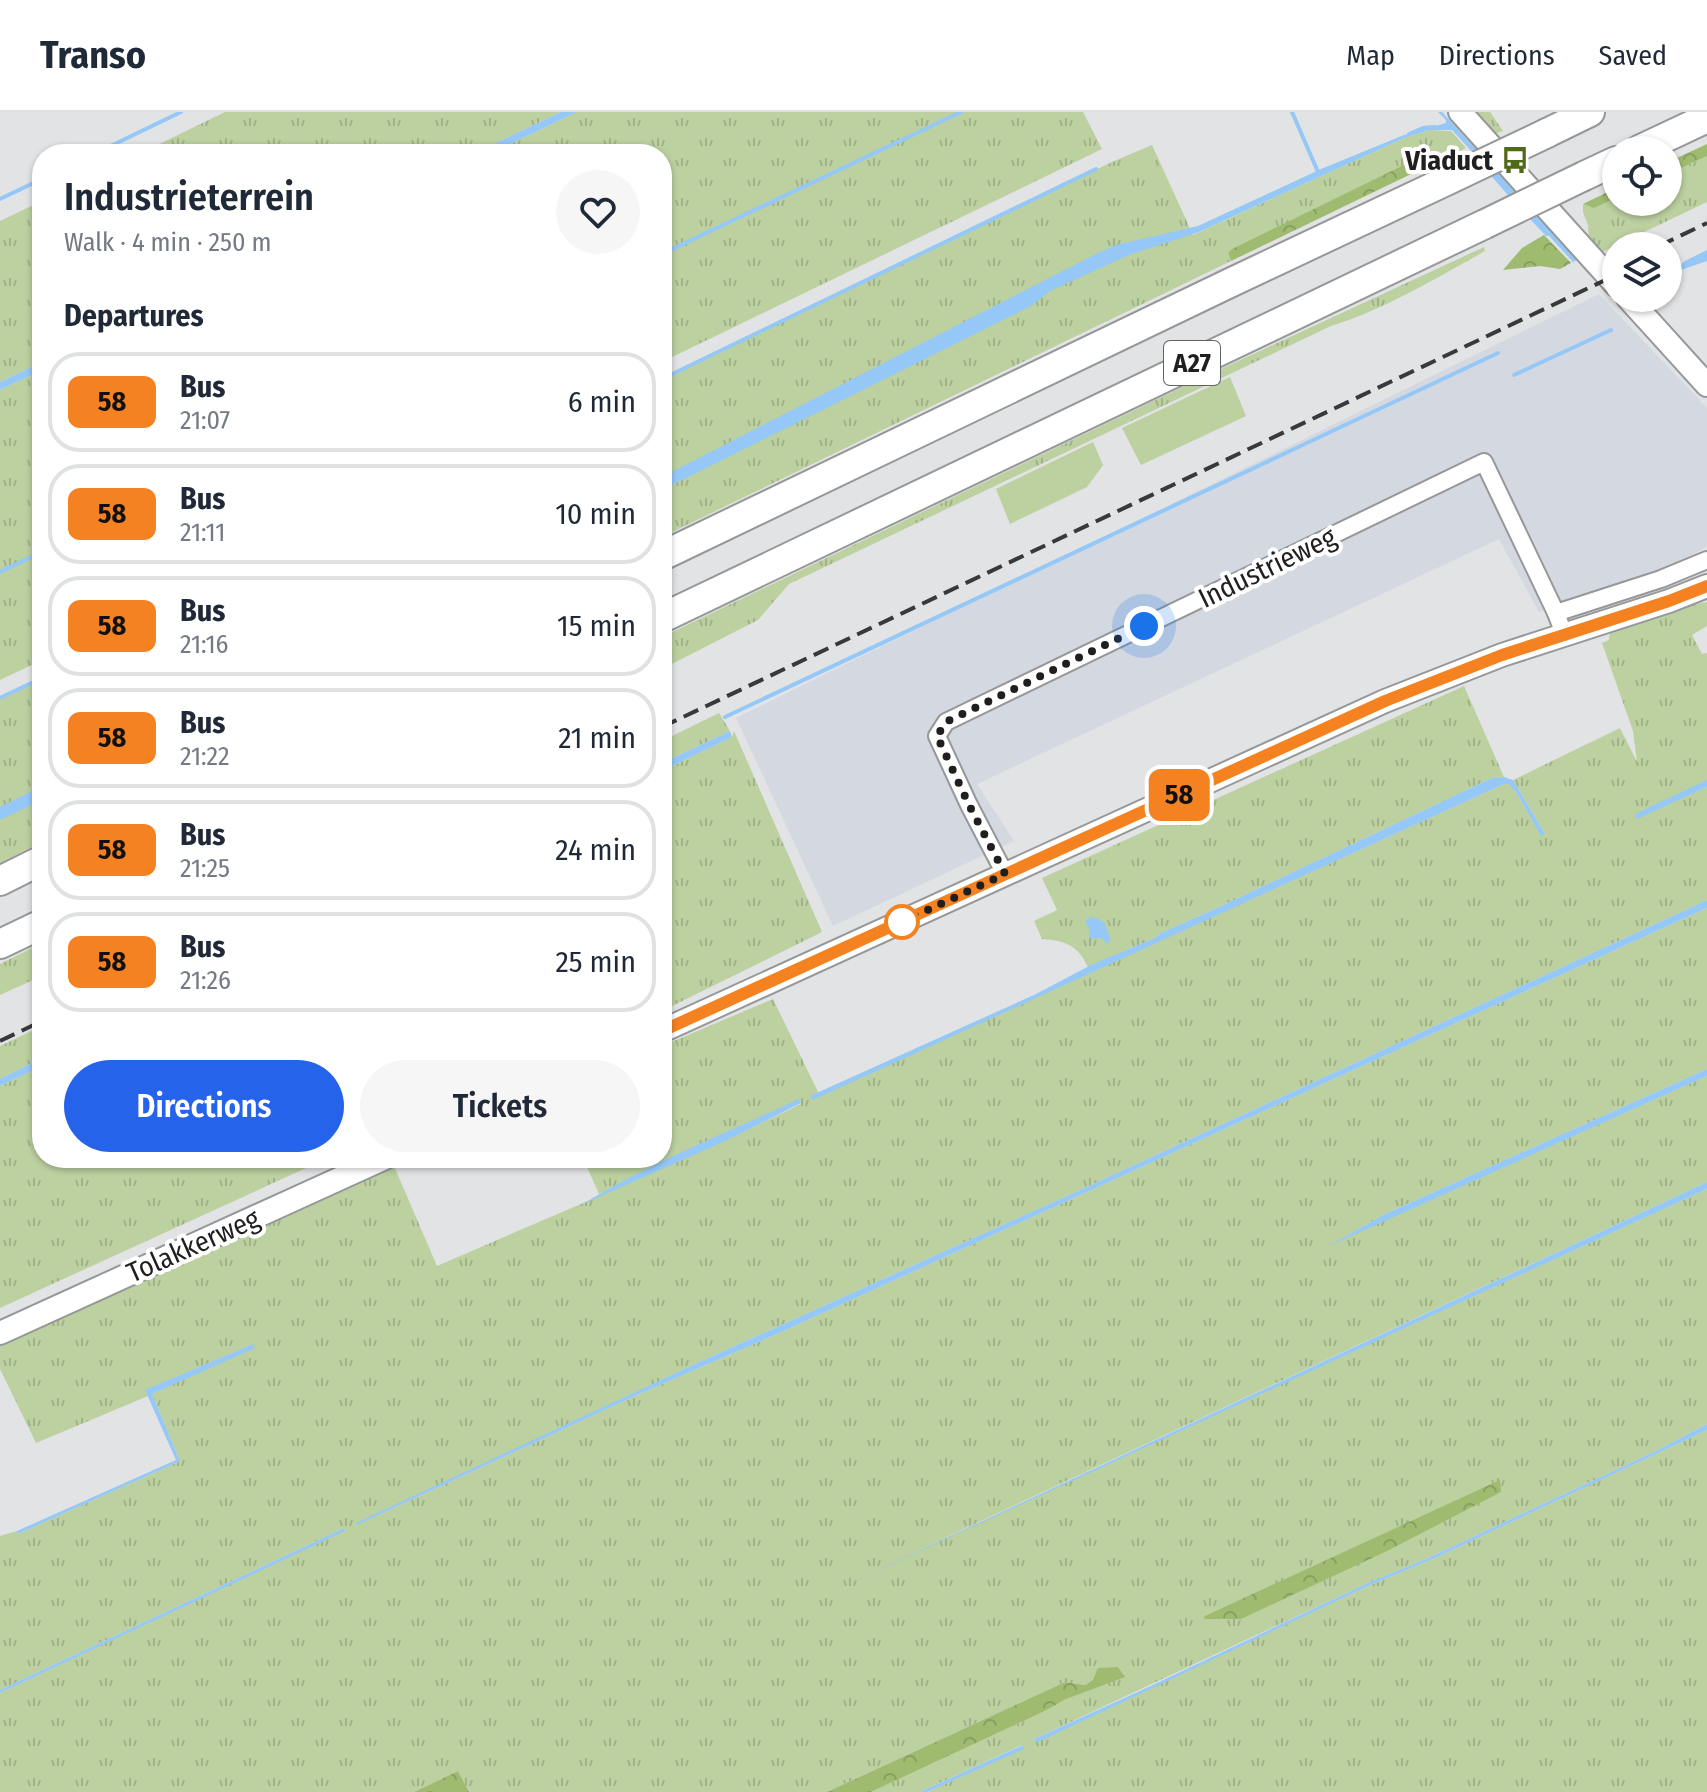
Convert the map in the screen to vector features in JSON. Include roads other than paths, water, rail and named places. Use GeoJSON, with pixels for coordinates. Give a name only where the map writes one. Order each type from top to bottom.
{"type":"FeatureCollection","features":[{"type":"Feature","properties":{"kind":"highway","name":"A27"},"geometry":{"type":"LineString","coordinates":[[672,551],[1590,112]]}},
{"type":"Feature","properties":{"kind":"highway"},"geometry":{"type":"LineString","coordinates":[[1669,136],[1707,118]]}},
{"type":"Feature","properties":{"kind":"highway","name":"A27"},"geometry":{"type":"LineString","coordinates":[[672,613],[1602,168]]}},
{"type":"Feature","properties":{"kind":"highway"},"geometry":{"type":"LineString","coordinates":[[0,881],[32,865]]}},
{"type":"Feature","properties":{"kind":"highway"},"geometry":{"type":"LineString","coordinates":[[0,944],[32,929]]}},
{"type":"Feature","properties":{"kind":"main road"},"geometry":{"type":"LineString","coordinates":[[1460,112],[1602,269]]}},
{"type":"Feature","properties":{"kind":"main road"},"geometry":{"type":"LineString","coordinates":[[1641,312],[1707,385]]}},
{"type":"Feature","properties":{"kind":"main road"},"geometry":{"type":"LineString","coordinates":[[672,1026],[1385,701],[1477,664],[1560,623],[1669,601],[1707,586]]}},
{"type":"Feature","properties":{"kind":"main road","name":"Tolakkerweg"},"geometry":{"type":"LineString","coordinates":[[0,1333],[363,1168]]}},
{"type":"Feature","properties":{"kind":"street","name":"Industrieweg"},"geometry":{"type":"LineString","coordinates":[[1005,874],[937,736],[946,722],[1484,462],[1560,623]]}},
{"type":"Feature","properties":{"kind":"street"},"geometry":{"type":"LineString","coordinates":[[1560,623],[1707,560]]}},
{"type":"Feature","properties":{"kind":"water"},"geometry":{"type":"Polygon","coordinates":[[[561,112],[577,112],[510,144],[494,144],[561,112]]]}},
{"type":"Feature","properties":{"kind":"water"},"geometry":{"type":"Polygon","coordinates":[[[1438,112],[1442,112],[1577,260],[1573,262],[1452,130],[1430,130],[1404,138],[1199,232],[1129,255],[1050,291],[1031,306],[672,485],[672,472],[1092,256],[1116,245],[1198,226],[1321,169],[1404,135],[1446,123],[1438,112]]]}},
{"type":"Feature","properties":{"kind":"water"},"geometry":{"type":"Polygon","coordinates":[[[1707,250],[1707,261],[1682,270],[1685,261],[1707,250]]]}},
{"type":"Feature","properties":{"kind":"water"},"geometry":{"type":"Polygon","coordinates":[[[32,367],[32,375],[0,390],[0,382],[32,367]]]}},
{"type":"Feature","properties":{"kind":"water"},"geometry":{"type":"Polygon","coordinates":[[[730,731],[732,737],[672,766],[672,758],[730,731]]]}},
{"type":"Feature","properties":{"kind":"water"},"geometry":{"type":"Polygon","coordinates":[[[1492,778],[1513,780],[1545,834],[1541,836],[1516,792],[1509,784],[1504,784],[813,1100],[810,1096],[1034,995],[1091,965],[1155,938],[1492,778]]]}},
{"type":"Feature","properties":{"kind":"water"},"geometry":{"type":"Polygon","coordinates":[[[1707,780],[1707,787],[1637,819],[1635,814],[1707,780]]]}},
{"type":"Feature","properties":{"kind":"water"},"geometry":{"type":"Polygon","coordinates":[[[32,791],[32,805],[0,820],[0,807],[32,791]]]}},
{"type":"Feature","properties":{"kind":"water"},"geometry":{"type":"Polygon","coordinates":[[[1707,900],[1707,908],[777,1334],[356,1523],[697,1363],[1078,1191],[1707,900]]]}},
{"type":"Feature","properties":{"kind":"water"},"geometry":{"type":"Polygon","coordinates":[[[1093,917],[1104,922],[1111,940],[1106,943],[1101,938],[1091,939],[1085,922],[1093,917]]]}},
{"type":"Feature","properties":{"kind":"water"},"geometry":{"type":"Polygon","coordinates":[[[32,1063],[32,1071],[0,1086],[0,1079],[32,1063]]]}},
{"type":"Feature","properties":{"kind":"water"},"geometry":{"type":"Polygon","coordinates":[[[1707,1069],[1707,1076],[1327,1247],[1385,1214],[1707,1069]]]}},
{"type":"Feature","properties":{"kind":"water"},"geometry":{"type":"Polygon","coordinates":[[[799,1099],[801,1103],[672,1165],[672,1157],[799,1099]]]}},
{"type":"Feature","properties":{"kind":"water"},"geometry":{"type":"Polygon","coordinates":[[[649,1168],[664,1168],[581,1205],[649,1168]]]}},
{"type":"Feature","properties":{"kind":"water"},"geometry":{"type":"Polygon","coordinates":[[[1707,1182],[1707,1189],[833,1591],[1707,1182]]]}},
{"type":"Feature","properties":{"kind":"water"},"geometry":{"type":"Polygon","coordinates":[[[253,1344],[255,1348],[152,1394],[180,1461],[18,1534],[17,1531],[176,1460],[145,1390],[253,1344]]]}},
{"type":"Feature","properties":{"kind":"water"},"geometry":{"type":"Polygon","coordinates":[[[1707,1424],[1707,1430],[1435,1558],[1368,1586],[1036,1743],[1034,1739],[1370,1582],[1426,1559],[1707,1424]]]}},
{"type":"Feature","properties":{"kind":"water"},"geometry":{"type":"Polygon","coordinates":[[[344,1528],[345,1531],[0,1693],[0,1690],[344,1528]]]}},
{"type":"Feature","properties":{"kind":"water"},"geometry":{"type":"Polygon","coordinates":[[[1023,1745],[1024,1749],[927,1792],[920,1792],[1023,1745]]]}},
{"type":"Feature","properties":{"kind":"waterway"},"geometry":{"type":"LineString","coordinates":[[115,144],[181,112]]}},
{"type":"Feature","properties":{"kind":"waterway"},"geometry":{"type":"LineString","coordinates":[[672,249],[961,112]]}},
{"type":"Feature","properties":{"kind":"waterway"},"geometry":{"type":"LineString","coordinates":[[1292,112],[1318,172]]}},
{"type":"Feature","properties":{"kind":"waterway"},"geometry":{"type":"LineString","coordinates":[[1409,134],[1435,127]]}},
{"type":"Feature","properties":{"kind":"waterway"},"geometry":{"type":"LineString","coordinates":[[672,374],[1096,169]]}},
{"type":"Feature","properties":{"kind":"waterway"},"geometry":{"type":"LineString","coordinates":[[1493,175],[1514,199]]}},
{"type":"Feature","properties":{"kind":"waterway"},"geometry":{"type":"LineString","coordinates":[[0,199],[32,184]]}},
{"type":"Feature","properties":{"kind":"waterway"},"geometry":{"type":"LineString","coordinates":[[1528,214],[1547,234]]}},
{"type":"Feature","properties":{"kind":"waterway"},"geometry":{"type":"LineString","coordinates":[[1514,375],[1611,330]]}},
{"type":"Feature","properties":{"kind":"waterway"},"geometry":{"type":"LineString","coordinates":[[725,717],[1498,353]]}},
{"type":"Feature","properties":{"kind":"waterway"},"geometry":{"type":"LineString","coordinates":[[0,572],[32,557]]}},
{"type":"Feature","properties":{"kind":"waterway"},"geometry":{"type":"LineString","coordinates":[[0,698],[32,683]]}},
{"type":"Feature","properties":{"kind":"railway"},"geometry":{"type":"LineString","coordinates":[[1682,235],[1707,223]]}},
{"type":"Feature","properties":{"kind":"railway"},"geometry":{"type":"LineString","coordinates":[[672,722],[1602,282]]}},
{"type":"Feature","properties":{"kind":"railway"},"geometry":{"type":"LineString","coordinates":[[0,1041],[32,1026]]}},
{"type":"Feature","properties":{"kind":"place","name":"Viaduct"},"geometry":{"type":"Point","coordinates":[1515,160]}}]}
